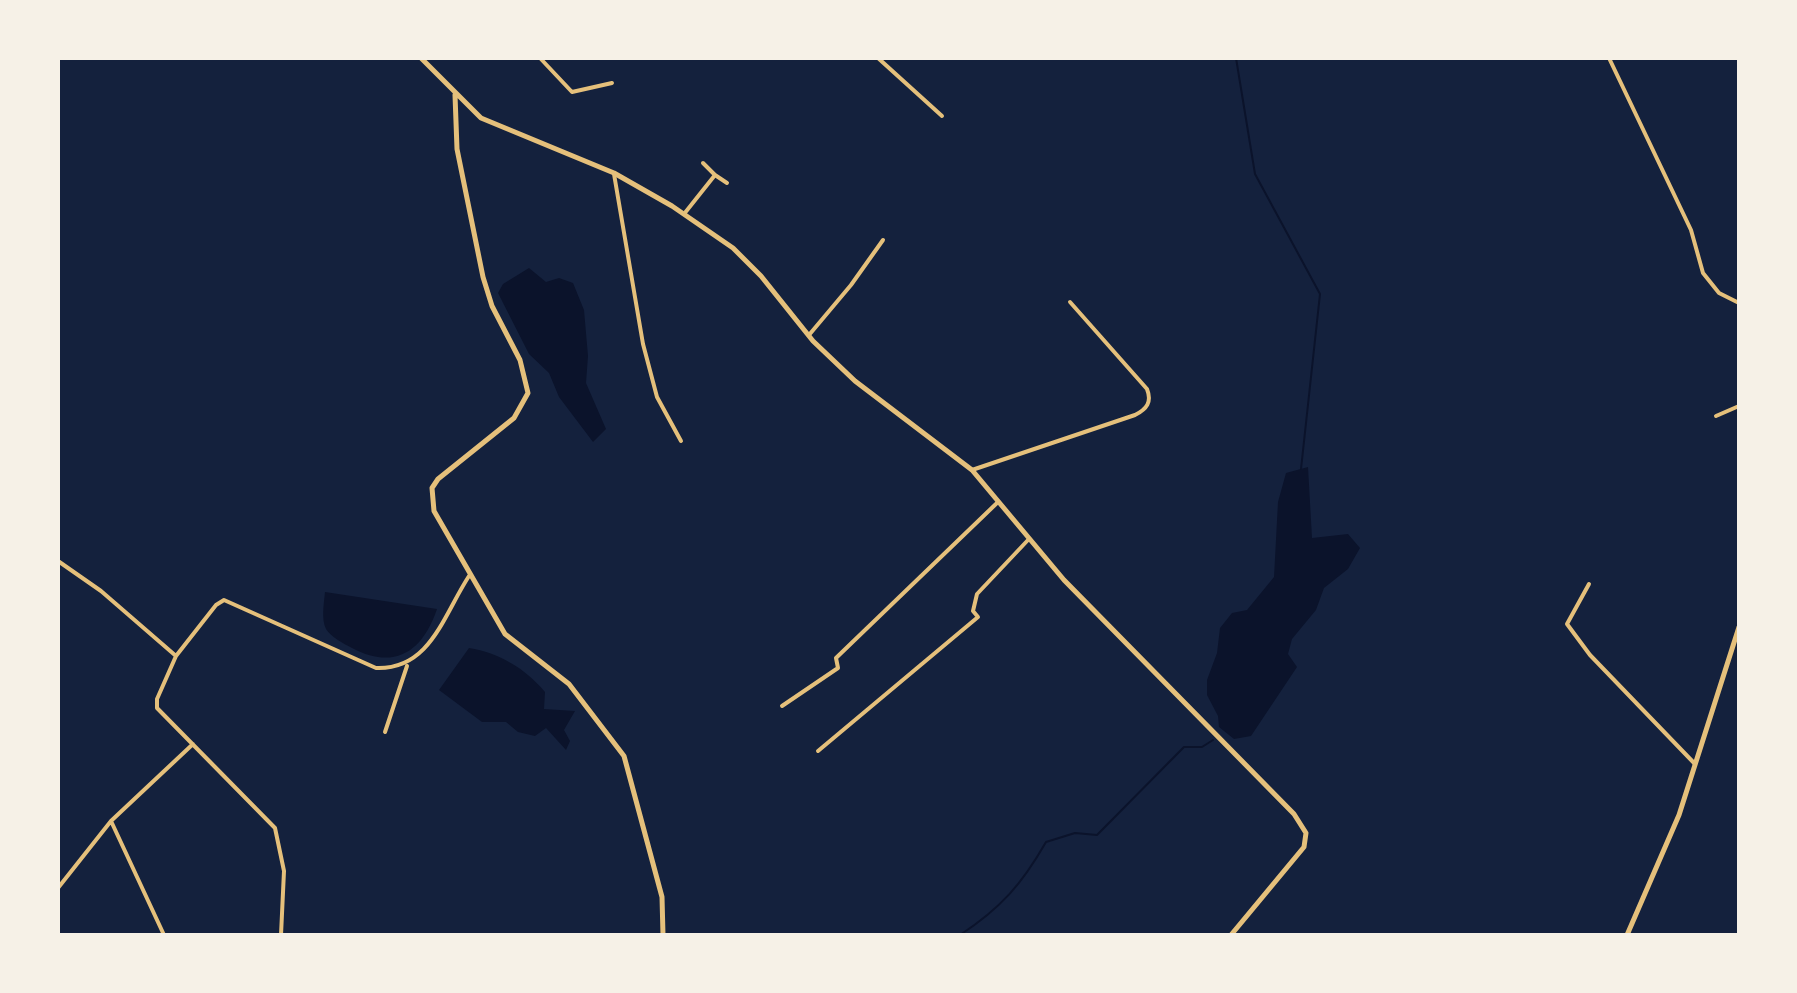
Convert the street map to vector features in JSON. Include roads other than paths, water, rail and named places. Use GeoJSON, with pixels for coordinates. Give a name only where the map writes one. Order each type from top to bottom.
{"type":"FeatureCollection","features":[{"type":"Feature","properties":{"kind":"street"},"geometry":{"type":"LineString","coordinates":[[421,58],[481,118],[614,173],[684,214],[733,248],[761,276],[809,335],[874,397],[972,470],[1028,540],[1303,825],[1307,839],[1296,861],[1231,935]]}},
{"type":"Feature","properties":{"kind":"street"},"geometry":{"type":"LineString","coordinates":[[540,58],[572,92],[612,83]]}},
{"type":"Feature","properties":{"kind":"street"},"geometry":{"type":"LineString","coordinates":[[878,58],[942,116]]}},
{"type":"Feature","properties":{"kind":"street"},"geometry":{"type":"LineString","coordinates":[[1609,58],[1691,230],[1703,273],[1719,293],[1739,303]]}},
{"type":"Feature","properties":{"kind":"street"},"geometry":{"type":"LineString","coordinates":[[455,94],[457,149],[483,277],[492,306],[527,381],[528,393],[520,411],[472,449],[432,488],[438,520],[505,634],[569,684],[624,756],[662,897],[663,935]]}},
{"type":"Feature","properties":{"kind":"street"},"geometry":{"type":"LineString","coordinates":[[703,163],[727,183]]}},
{"type":"Feature","properties":{"kind":"street"},"geometry":{"type":"LineString","coordinates":[[614,173],[643,344],[657,397],[681,441]]}},
{"type":"Feature","properties":{"kind":"street"},"geometry":{"type":"LineString","coordinates":[[684,214],[715,175]]}},
{"type":"Feature","properties":{"kind":"street"},"geometry":{"type":"LineString","coordinates":[[809,335],[851,285],[883,240]]}},
{"type":"Feature","properties":{"kind":"street"},"geometry":{"type":"LineString","coordinates":[[972,470],[1135,415],[1147,406],[1150,397],[1147,389],[1070,302]]}},
{"type":"Feature","properties":{"kind":"street"},"geometry":{"type":"LineString","coordinates":[[1716,416],[1739,406]]}},
{"type":"Feature","properties":{"kind":"street"},"geometry":{"type":"LineString","coordinates":[[782,706],[838,668],[836,658],[998,502]]}},
{"type":"Feature","properties":{"kind":"street"},"geometry":{"type":"LineString","coordinates":[[818,751],[978,617],[973,611],[977,594],[1028,540]]}},
{"type":"Feature","properties":{"kind":"street"},"geometry":{"type":"LineString","coordinates":[[58,561],[101,591],[176,656]]}},
{"type":"Feature","properties":{"kind":"street"},"geometry":{"type":"LineString","coordinates":[[385,732],[408,665],[424,651],[469,576]]}},
{"type":"Feature","properties":{"kind":"street"},"geometry":{"type":"LineString","coordinates":[[1589,584],[1567,624],[1590,655],[1695,764]]}},
{"type":"Feature","properties":{"kind":"street"},"geometry":{"type":"LineString","coordinates":[[281,935],[284,871],[275,828],[157,705],[176,656],[216,605],[224,600],[376,668],[408,665]]}},
{"type":"Feature","properties":{"kind":"street"},"geometry":{"type":"LineString","coordinates":[[1627,935],[1679,815],[1739,627]]}},
{"type":"Feature","properties":{"kind":"street"},"geometry":{"type":"LineString","coordinates":[[58,888],[111,821],[193,744]]}},
{"type":"Feature","properties":{"kind":"street"},"geometry":{"type":"LineString","coordinates":[[111,821],[164,935]]}},
{"type":"Feature","properties":{"kind":"water"},"geometry":{"type":"Polygon","coordinates":[[[529,268],[546,282],[559,278],[573,283],[584,310],[588,356],[586,383],[606,429],[593,442],[559,397],[549,373],[529,354],[498,293],[503,284],[529,268]]]}},
{"type":"Feature","properties":{"kind":"water"},"geometry":{"type":"Polygon","coordinates":[[[1308,467],[1312,538],[1348,534],[1360,548],[1348,569],[1324,588],[1316,610],[1292,639],[1288,654],[1297,667],[1251,736],[1234,739],[1219,727],[1218,716],[1207,695],[1207,680],[1217,653],[1220,628],[1232,613],[1247,610],[1274,577],[1278,502],[1286,473],[1308,467]]]}},
{"type":"Feature","properties":{"kind":"water"},"geometry":{"type":"Polygon","coordinates":[[[325,592],[437,609],[431,624],[415,646],[393,657],[381,657],[352,648],[328,632],[323,611],[325,592]]]}},
{"type":"Feature","properties":{"kind":"water"},"geometry":{"type":"Polygon","coordinates":[[[469,648],[501,658],[529,676],[545,692],[544,709],[575,711],[564,730],[570,741],[566,750],[546,728],[535,736],[518,732],[506,722],[482,722],[439,690],[469,648]]]}},
{"type":"Feature","properties":{"kind":"waterway"},"geometry":{"type":"LineString","coordinates":[[1236,58],[1255,174],[1320,294],[1301,469]]}},
{"type":"Feature","properties":{"kind":"waterway"},"geometry":{"type":"LineString","coordinates":[[960,935],[1009,894],[1046,842],[1075,833],[1097,835],[1184,747],[1202,747],[1213,740]]}}]}
